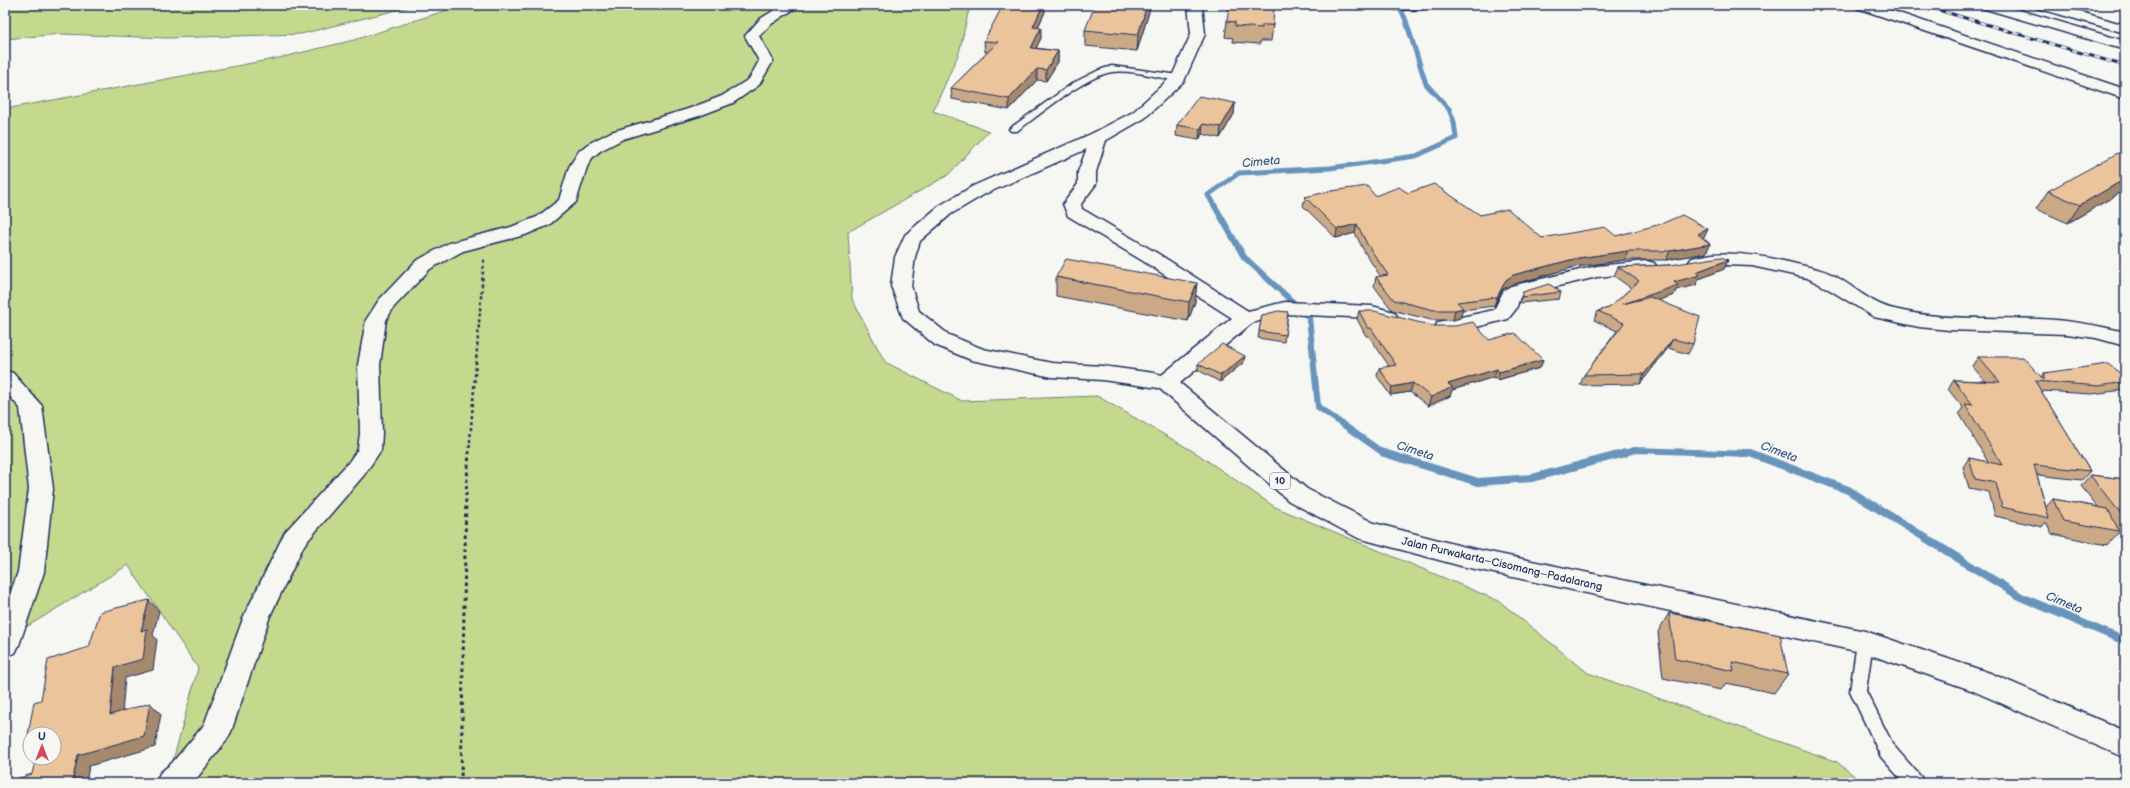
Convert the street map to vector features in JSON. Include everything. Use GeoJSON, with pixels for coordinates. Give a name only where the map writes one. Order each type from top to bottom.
{"type":"FeatureCollection","features":[{"type":"Feature","properties":{"kind":"main road"},"geometry":{"type":"LineString","coordinates":[[171,783],[183,773],[216,732],[257,616],[294,539],[356,469],[369,450],[371,433],[369,365],[376,320],[386,304],[423,265],[456,246],[518,231],[543,220],[567,202],[572,178],[590,150],[614,137],[651,124],[695,113],[734,96],[754,82],[766,61],[752,36],[758,26],[793,5]]}},
{"type":"Feature","properties":{"kind":"main road","name":"Jalan Purwakarta–Cisomang–Padalarang"},"geometry":{"type":"LineString","coordinates":[[1195,5],[1198,34],[1179,78],[1139,115],[1099,137],[979,190],[945,210],[912,239],[905,257],[901,286],[910,314],[942,340],[978,355],[1052,370],[1102,373],[1166,383],[1298,496],[1367,532],[1461,556],[1865,642],[1980,681],[2125,745]]}},
{"type":"Feature","properties":{"kind":"main road"},"geometry":{"type":"LineString","coordinates":[[1386,5],[1428,5]]}},
{"type":"Feature","properties":{"kind":"main road"},"geometry":{"type":"LineString","coordinates":[[1862,5],[1984,48],[2125,94]]}},
{"type":"Feature","properties":{"kind":"main road"},"geometry":{"type":"LineString","coordinates":[[1987,5],[2125,46]]}},
{"type":"Feature","properties":{"kind":"main road"},"geometry":{"type":"LineString","coordinates":[[2042,5],[2125,29]]}},
{"type":"Feature","properties":{"kind":"main road"},"geometry":{"type":"LineString","coordinates":[[2076,5],[2125,19]]}},
{"type":"Feature","properties":{"kind":"main road"},"geometry":{"type":"LineString","coordinates":[[1099,137],[1088,172],[1087,184],[1072,204],[1074,212],[1150,257],[1245,318]]}},
{"type":"Feature","properties":{"kind":"main road"},"geometry":{"type":"LineString","coordinates":[[1424,325],[1454,327],[1501,315],[1506,309],[1511,294],[1575,274],[1625,267],[1673,266],[1717,259],[1774,263],[1824,277],[1861,302],[1889,315],[1930,322],[2065,327],[2111,334],[2125,339]]}},
{"type":"Feature","properties":{"kind":"main road"},"geometry":{"type":"LineString","coordinates":[[1166,383],[1245,318],[1285,308],[1372,312],[1404,320]]}},
{"type":"Feature","properties":{"kind":"main road"},"geometry":{"type":"LineString","coordinates":[[5,378],[31,406],[41,489],[31,572],[5,645]]}},
{"type":"Feature","properties":{"kind":"lane"},"geometry":{"type":"LineString","coordinates":[[1014,129],[1088,78],[1102,71],[1114,69],[1179,78]]}},
{"type":"Feature","properties":{"kind":"lane"},"geometry":{"type":"LineString","coordinates":[[1865,642],[1858,691],[1887,751],[1915,783]]}},
{"type":"Feature","properties":{"kind":"path"},"geometry":{"type":"LineString","coordinates":[[461,783],[466,491],[486,239]]}},
{"type":"Feature","properties":{"kind":"green space"},"geometry":{"type":"Polygon","coordinates":[[[5,5],[417,5],[301,34],[167,38],[61,34],[5,39],[5,5]]]}},
{"type":"Feature","properties":{"kind":"green space"},"geometry":{"type":"Polygon","coordinates":[[[463,5],[970,5],[959,53],[933,111],[989,131],[948,175],[848,232],[852,299],[885,362],[962,401],[1097,396],[1196,453],[1275,507],[1499,601],[1588,673],[1837,762],[1863,783],[167,783],[198,668],[128,565],[5,640],[5,109],[279,58],[354,40],[463,5]]]}},
{"type":"Feature","properties":{"kind":"building"},"geometry":{"type":"Polygon","coordinates":[[[1003,5],[1043,5],[1033,27],[1041,28],[1031,48],[1058,51],[1046,70],[1037,69],[1009,99],[951,88],[998,42],[984,41],[1003,5]]]}},
{"type":"Feature","properties":{"kind":"building"},"geometry":{"type":"Polygon","coordinates":[[[1095,5],[1147,5],[1138,35],[1085,30],[1095,5]]]}},
{"type":"Feature","properties":{"kind":"building"},"geometry":{"type":"Polygon","coordinates":[[[1229,5],[1274,5],[1273,25],[1262,25],[1262,28],[1235,26],[1235,22],[1227,21],[1229,5]]]}},
{"type":"Feature","properties":{"kind":"building"},"geometry":{"type":"Polygon","coordinates":[[[1199,96],[1235,103],[1221,127],[1203,124],[1200,129],[1177,125],[1199,96]]]}},
{"type":"Feature","properties":{"kind":"building"},"geometry":{"type":"Polygon","coordinates":[[[2118,153],[2125,155],[2125,179],[2080,205],[2048,191],[2118,153]]]}},
{"type":"Feature","properties":{"kind":"building"},"geometry":{"type":"Polygon","coordinates":[[[1434,184],[1480,215],[1508,209],[1542,238],[1605,227],[1616,236],[1661,224],[1682,215],[1708,229],[1698,234],[1710,244],[1670,251],[1628,251],[1578,258],[1513,275],[1506,280],[1497,297],[1457,302],[1463,308],[1455,310],[1434,310],[1394,300],[1376,277],[1388,275],[1367,244],[1357,224],[1337,229],[1305,197],[1331,191],[1367,186],[1375,196],[1399,187],[1408,193],[1434,184]]]}},
{"type":"Feature","properties":{"kind":"building"},"geometry":{"type":"Polygon","coordinates":[[[1721,257],[1728,260],[1696,272],[1700,275],[1674,282],[1678,285],[1623,304],[1650,297],[1700,317],[1693,344],[1673,339],[1644,374],[1584,375],[1624,323],[1598,311],[1609,308],[1639,281],[1618,267],[1670,265],[1721,257]]]}},
{"type":"Feature","properties":{"kind":"building"},"geometry":{"type":"Polygon","coordinates":[[[1066,259],[1197,283],[1189,302],[1056,277],[1066,259]]]}},
{"type":"Feature","properties":{"kind":"building"},"geometry":{"type":"Polygon","coordinates":[[[1549,284],[1561,292],[1522,297],[1523,292],[1549,284]]]}},
{"type":"Feature","properties":{"kind":"building"},"geometry":{"type":"Polygon","coordinates":[[[1278,311],[1288,312],[1285,335],[1259,331],[1262,315],[1278,311]]]}},
{"type":"Feature","properties":{"kind":"building"},"geometry":{"type":"Polygon","coordinates":[[[1359,311],[1374,311],[1433,326],[1455,326],[1473,322],[1489,340],[1515,333],[1543,360],[1499,372],[1497,369],[1448,384],[1453,387],[1431,397],[1413,383],[1392,387],[1379,368],[1396,365],[1371,328],[1368,328],[1359,311]]]}},
{"type":"Feature","properties":{"kind":"building"},"geometry":{"type":"Polygon","coordinates":[[[1222,344],[1245,356],[1221,375],[1198,364],[1222,344]]]}},
{"type":"Feature","properties":{"kind":"building"},"geometry":{"type":"Polygon","coordinates":[[[1978,357],[2023,357],[2044,380],[2044,373],[2108,364],[2125,377],[2125,382],[2099,386],[2035,381],[2090,471],[2034,465],[2049,518],[2002,507],[1996,483],[1975,479],[1969,458],[2002,465],[1965,404],[1973,405],[1954,380],[2000,382],[1978,357]]]}},
{"type":"Feature","properties":{"kind":"building"},"geometry":{"type":"Polygon","coordinates":[[[2090,475],[2125,479],[2125,519],[2090,475]]]}},
{"type":"Feature","properties":{"kind":"building"},"geometry":{"type":"Polygon","coordinates":[[[2053,499],[2108,509],[2119,531],[2063,521],[2053,499]]]}},
{"type":"Feature","properties":{"kind":"building"},"geometry":{"type":"Polygon","coordinates":[[[149,600],[141,631],[147,629],[143,659],[115,667],[110,715],[150,703],[144,736],[78,755],[72,783],[10,783],[10,781],[32,774],[34,766],[62,766],[62,726],[30,726],[34,702],[41,700],[48,660],[89,647],[100,612],[149,600]]]}},
{"type":"Feature","properties":{"kind":"building"},"geometry":{"type":"Polygon","coordinates":[[[1669,613],[1780,635],[1788,674],[1732,662],[1734,671],[1675,659],[1669,613]]]}},
{"type":"Feature","properties":{"kind":"waterway","name":"Cimeta"},"geometry":{"type":"LineString","coordinates":[[1209,197],[1208,195],[1239,173],[1330,168],[1416,156],[1456,138],[1454,122],[1449,109],[1426,84],[1405,18],[1398,5]]}},
{"type":"Feature","properties":{"kind":"waterway","name":"Cimeta"},"geometry":{"type":"LineString","coordinates":[[1209,196],[1244,257],[1309,317],[1318,407],[1382,452],[1388,454]]}},
{"type":"Feature","properties":{"kind":"waterway","name":"Cimeta"},"geometry":{"type":"LineString","coordinates":[[1621,454],[1635,450],[1752,454]]}},
{"type":"Feature","properties":{"kind":"waterway","name":"Cimeta"},"geometry":{"type":"LineString","coordinates":[[1384,453],[1478,482],[1532,478],[1625,453]]}},
{"type":"Feature","properties":{"kind":"waterway","name":"Cimeta"},"geometry":{"type":"LineString","coordinates":[[1740,453],[1750,453],[1848,490],[2021,597],[2125,641]]}},
{"type":"Feature","properties":{"kind":"railway"},"geometry":{"type":"LineString","coordinates":[[1922,5],[2125,66]]}}]}
